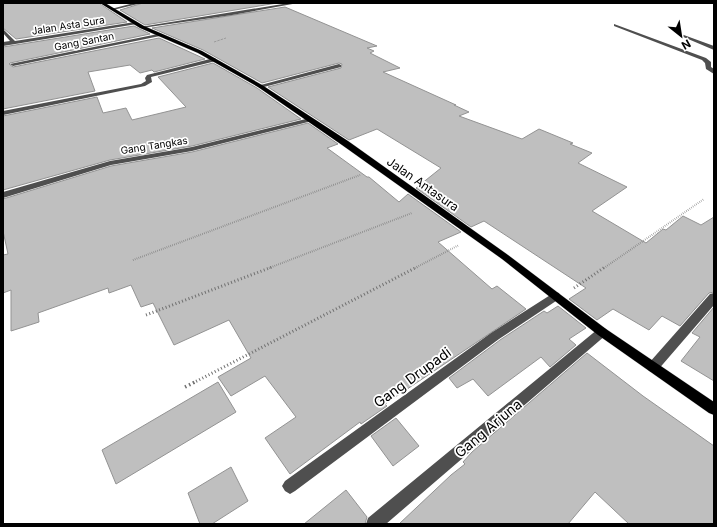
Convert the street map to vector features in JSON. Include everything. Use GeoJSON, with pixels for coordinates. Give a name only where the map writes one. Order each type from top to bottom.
{"type":"FeatureCollection","features":[{"type":"Feature","properties":{"kind":"main road","name":"Jalan Antasura"},"geometry":{"type":"LineString","coordinates":[[102,3],[138,25],[158,35],[191,48],[260,86],[476,236],[602,332],[714,409]]}},
{"type":"Feature","properties":{"kind":"street"},"geometry":{"type":"LineString","coordinates":[[113,9],[140,3]]}},
{"type":"Feature","properties":{"kind":"street"},"geometry":{"type":"LineString","coordinates":[[281,3],[287,5]]}},
{"type":"Feature","properties":{"kind":"street","name":"Jalan Asta Sura"},"geometry":{"type":"LineString","coordinates":[[3,44],[296,3]]}},
{"type":"Feature","properties":{"kind":"street"},"geometry":{"type":"LineString","coordinates":[[616,25],[704,59],[708,62],[708,68],[714,72]]}},
{"type":"Feature","properties":{"kind":"street"},"geometry":{"type":"LineString","coordinates":[[3,30],[14,43]]}},
{"type":"Feature","properties":{"kind":"street","name":"Gang Santan"},"geometry":{"type":"LineString","coordinates":[[13,64],[158,35]]}},
{"type":"Feature","properties":{"kind":"street"},"geometry":{"type":"LineString","coordinates":[[683,35],[714,48]]}},
{"type":"Feature","properties":{"kind":"street"},"geometry":{"type":"LineString","coordinates":[[3,113],[143,85],[149,82],[149,76],[214,60]]}},
{"type":"Feature","properties":{"kind":"street"},"geometry":{"type":"LineString","coordinates":[[260,86],[339,66]]}},
{"type":"Feature","properties":{"kind":"street","name":"Gang Tangkas"},"geometry":{"type":"LineString","coordinates":[[3,195],[110,163],[192,149],[310,120]]}},
{"type":"Feature","properties":{"kind":"street","name":"Gang Drupadi"},"geometry":{"type":"LineString","coordinates":[[290,486],[495,336],[555,296]]}},
{"type":"Feature","properties":{"kind":"street"},"geometry":{"type":"LineString","coordinates":[[653,367],[714,297]]}},
{"type":"Feature","properties":{"kind":"street","name":"Gang Arjuna"},"geometry":{"type":"LineString","coordinates":[[374,524],[602,332]]}},
{"type":"Feature","properties":{"kind":"path"},"geometry":{"type":"LineString","coordinates":[[133,260],[379,168]]}},
{"type":"Feature","properties":{"kind":"path"},"geometry":{"type":"LineString","coordinates":[[555,296],[566,292],[704,199]]}},
{"type":"Feature","properties":{"kind":"path"},"geometry":{"type":"LineString","coordinates":[[146,315],[432,205]]}},
{"type":"Feature","properties":{"kind":"path"},"geometry":{"type":"LineString","coordinates":[[185,387],[476,236]]}},
{"type":"Feature","properties":{"kind":"building"},"geometry":{"type":"Polygon","coordinates":[[[3,3],[99,3],[127,22],[16,39],[3,28],[3,3]]]}},
{"type":"Feature","properties":{"kind":"building"},"geometry":{"type":"Polygon","coordinates":[[[143,3],[277,3],[145,25],[120,10],[143,3]]]}},
{"type":"Feature","properties":{"kind":"building"},"geometry":{"type":"Polygon","coordinates":[[[285,7],[377,46],[367,48],[374,51],[370,53],[400,68],[383,72],[469,112],[459,116],[522,139],[539,129],[573,143],[570,144],[592,153],[578,163],[627,187],[592,211],[646,243],[663,229],[666,230],[683,216],[701,225],[714,217],[714,292],[709,293],[680,326],[662,316],[649,330],[613,309],[597,320],[569,299],[586,288],[484,221],[471,227],[416,188],[441,168],[377,129],[349,140],[268,87],[341,68],[342,64],[339,63],[262,83],[203,50],[152,28],[285,7]]]}},
{"type":"Feature","properties":{"kind":"building"},"geometry":{"type":"Polygon","coordinates":[[[134,26],[150,34],[9,64],[13,67],[159,38],[205,59],[154,72],[152,70],[140,73],[130,65],[88,72],[95,91],[3,109],[3,47],[134,26]]]}},
{"type":"Feature","properties":{"kind":"building"},"geometry":{"type":"Polygon","coordinates":[[[213,63],[257,88],[301,119],[192,146],[110,160],[3,190],[3,116],[97,97],[103,113],[126,108],[132,120],[186,107],[158,77],[213,63]]]}},
{"type":"Feature","properties":{"kind":"building"},"geometry":{"type":"Polygon","coordinates":[[[308,123],[338,144],[327,148],[369,177],[399,202],[408,194],[461,232],[438,242],[492,289],[497,286],[526,309],[385,404],[387,406],[361,424],[360,422],[290,474],[265,438],[296,417],[265,376],[231,396],[218,377],[251,358],[229,320],[174,345],[153,303],[141,307],[131,285],[109,293],[108,288],[38,313],[39,322],[11,331],[11,290],[3,293],[3,255],[8,254],[3,231],[3,199],[111,166],[192,152],[308,123]]]}},
{"type":"Feature","properties":{"kind":"building"},"geometry":{"type":"Polygon","coordinates":[[[558,306],[586,328],[569,339],[576,345],[550,367],[541,357],[488,396],[473,379],[457,388],[449,378],[500,340],[544,311],[547,313],[558,306]]]}},
{"type":"Feature","properties":{"kind":"building"},"geometry":{"type":"Polygon","coordinates":[[[714,307],[714,381],[681,361],[700,337],[692,333],[714,307]]]}},
{"type":"Feature","properties":{"kind":"building"},"geometry":{"type":"Polygon","coordinates":[[[587,353],[643,396],[714,446],[714,524],[629,524],[595,492],[568,524],[399,524],[451,475],[465,464],[463,462],[472,452],[587,353]]]}},
{"type":"Feature","properties":{"kind":"building"},"geometry":{"type":"Polygon","coordinates":[[[218,382],[236,412],[116,484],[102,450],[218,382]]]}},
{"type":"Feature","properties":{"kind":"building"},"geometry":{"type":"Polygon","coordinates":[[[396,418],[419,446],[393,466],[371,436],[396,418]]]}},
{"type":"Feature","properties":{"kind":"building"},"geometry":{"type":"Polygon","coordinates":[[[231,467],[248,501],[212,524],[200,524],[188,493],[231,467]]]}},
{"type":"Feature","properties":{"kind":"building"},"geometry":{"type":"Polygon","coordinates":[[[346,490],[367,517],[365,524],[304,524],[346,490]]]}}]}
